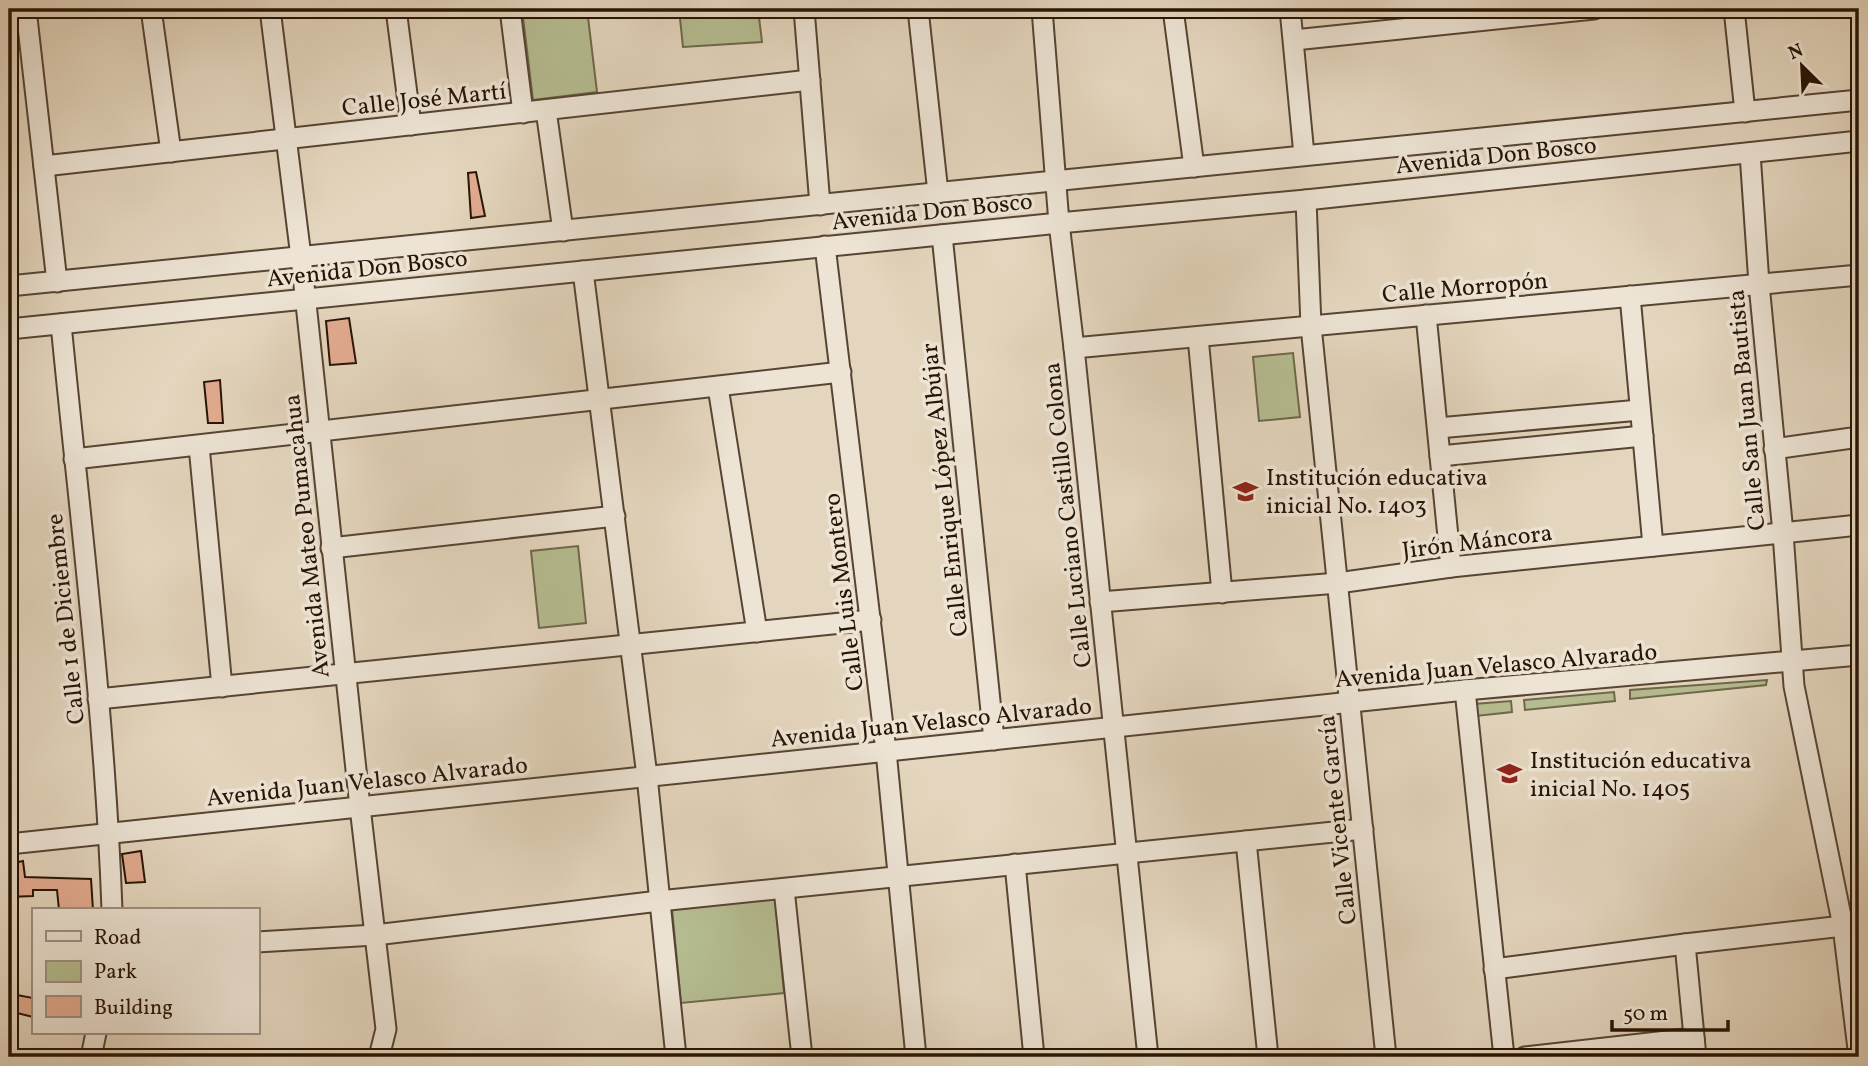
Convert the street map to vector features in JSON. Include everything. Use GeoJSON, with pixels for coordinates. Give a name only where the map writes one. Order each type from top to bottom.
{"type":"FeatureCollection","features":[{"type":"Feature","properties":{"kind":"street"},"geometry":{"type":"LineString","coordinates":[[26,9],[57,282]]}},
{"type":"Feature","properties":{"kind":"street"},"geometry":{"type":"LineString","coordinates":[[151,9],[171,152]]}},
{"type":"Feature","properties":{"kind":"street","name":"Avenida Mateo Pumacahua"},"geometry":{"type":"LineString","coordinates":[[270,9],[301,257],[386,1029],[379,1057]]}},
{"type":"Feature","properties":{"kind":"street"},"geometry":{"type":"LineString","coordinates":[[396,9],[411,125]]}},
{"type":"Feature","properties":{"kind":"street"},"geometry":{"type":"LineString","coordinates":[[510,9],[523,113]]}},
{"type":"Feature","properties":{"kind":"street"},"geometry":{"type":"LineString","coordinates":[[804,9],[820,205]]}},
{"type":"Feature","properties":{"kind":"street"},"geometry":{"type":"LineString","coordinates":[[918,9],[938,193]]}},
{"type":"Feature","properties":{"kind":"street","name":"Calle Luciano Castillo Colona"},"geometry":{"type":"LineString","coordinates":[[1042,9],[1059,223],[1148,1057]]}},
{"type":"Feature","properties":{"kind":"street"},"geometry":{"type":"LineString","coordinates":[[1173,9],[1194,167]]}},
{"type":"Feature","properties":{"kind":"street"},"geometry":{"type":"LineString","coordinates":[[1290,9],[1304,155]]}},
{"type":"Feature","properties":{"kind":"street"},"geometry":{"type":"LineString","coordinates":[[1293,40],[1594,9]]}},
{"type":"Feature","properties":{"kind":"street"},"geometry":{"type":"LineString","coordinates":[[1734,9],[1745,112]]}},
{"type":"Feature","properties":{"kind":"street","name":"Calle José Martí"},"geometry":{"type":"LineString","coordinates":[[44,166],[810,80]]}},
{"type":"Feature","properties":{"kind":"street","name":"Avenida Don Bosco"},"geometry":{"type":"LineString","coordinates":[[9,286],[1859,100]]}},
{"type":"Feature","properties":{"kind":"street"},"geometry":{"type":"LineString","coordinates":[[546,110],[563,231]]}},
{"type":"Feature","properties":{"kind":"street","name":"Avenida Don Bosco"},"geometry":{"type":"LineString","coordinates":[[9,329],[942,234],[1306,200],[1859,141]]}},
{"type":"Feature","properties":{"kind":"street","name":"Calle San Juan Bautista"},"geometry":{"type":"LineString","coordinates":[[1750,153],[1794,686],[1843,926],[1859,1057]]}},
{"type":"Feature","properties":{"kind":"street","name":"Calle Vicente García"},"geometry":{"type":"LineString","coordinates":[[1306,200],[1311,326],[1385,1057]]}},
{"type":"Feature","properties":{"kind":"street","name":"Calle Enrique López Albújar"},"geometry":{"type":"LineString","coordinates":[[942,234],[995,740]]}},
{"type":"Feature","properties":{"kind":"street","name":"Calle Luis Montero"},"geometry":{"type":"LineString","coordinates":[[825,246],[887,751],[916,1057]]}},
{"type":"Feature","properties":{"kind":"street"},"geometry":{"type":"LineString","coordinates":[[583,271],[647,776],[676,1057]]}},
{"type":"Feature","properties":{"kind":"street","name":"Calle Morropón"},"geometry":{"type":"LineString","coordinates":[[1074,348],[1859,275]]}},
{"type":"Feature","properties":{"kind":"street"},"geometry":{"type":"LineString","coordinates":[[1630,296],[1653,546]]}},
{"type":"Feature","properties":{"kind":"street"},"geometry":{"type":"LineString","coordinates":[[1426,315],[1451,567]]}},
{"type":"Feature","properties":{"kind":"street","name":"Calle 1 de Diciembre"},"geometry":{"type":"LineString","coordinates":[[61,324],[98,699],[112,908]]}},
{"type":"Feature","properties":{"kind":"street"},"geometry":{"type":"LineString","coordinates":[[1198,337],[1222,593]]}},
{"type":"Feature","properties":{"kind":"street"},"geometry":{"type":"LineString","coordinates":[[74,459],[841,372]]}},
{"type":"Feature","properties":{"kind":"street"},"geometry":{"type":"LineString","coordinates":[[718,387],[757,632]]}},
{"type":"Feature","properties":{"kind":"street"},"geometry":{"type":"LineString","coordinates":[[1437,428],[1640,410]]}},
{"type":"Feature","properties":{"kind":"street"},"geometry":{"type":"LineString","coordinates":[[1440,456],[1643,436]]}},
{"type":"Feature","properties":{"kind":"street"},"geometry":{"type":"LineString","coordinates":[[1774,449],[1859,437]]}},
{"type":"Feature","properties":{"kind":"street"},"geometry":{"type":"LineString","coordinates":[[200,446],[222,687]]}},
{"type":"Feature","properties":{"kind":"street"},"geometry":{"type":"LineString","coordinates":[[331,548],[615,516]]}},
{"type":"Feature","properties":{"kind":"street","name":"Jirón Máncora"},"geometry":{"type":"LineString","coordinates":[[1100,602],[1338,583],[1451,567],[1859,525]]}},
{"type":"Feature","properties":{"kind":"street"},"geometry":{"type":"LineString","coordinates":[[98,699],[871,620]]}},
{"type":"Feature","properties":{"kind":"street","name":"Avenida Juan Velasco Alvarado"},"geometry":{"type":"LineString","coordinates":[[9,844],[1465,690],[1859,655]]}},
{"type":"Feature","properties":{"kind":"street"},"geometry":{"type":"LineString","coordinates":[[1465,690],[1504,1057]]}},
{"type":"Feature","properties":{"kind":"street"},"geometry":{"type":"LineString","coordinates":[[259,943],[375,935],[659,901],[1363,830]]}},
{"type":"Feature","properties":{"kind":"street"},"geometry":{"type":"LineString","coordinates":[[1247,841],[1268,1057]]}},
{"type":"Feature","properties":{"kind":"street"},"geometry":{"type":"LineString","coordinates":[[1015,864],[1034,1057]]}},
{"type":"Feature","properties":{"kind":"street"},"geometry":{"type":"LineString","coordinates":[[784,888],[802,1057]]}},
{"type":"Feature","properties":{"kind":"street"},"geometry":{"type":"LineString","coordinates":[[1494,970],[1843,926]]}},
{"type":"Feature","properties":{"kind":"street"},"geometry":{"type":"LineString","coordinates":[[1525,1057],[1695,1048],[1685,944]]}},
{"type":"Feature","properties":{"kind":"street"},"geometry":{"type":"LineString","coordinates":[[91,1057],[96,1034]]}},
{"type":"Feature","properties":{"kind":"green space"},"geometry":{"type":"Polygon","coordinates":[[[522,9],[587,9],[597,92],[533,100],[522,9]]]}},
{"type":"Feature","properties":{"kind":"green space"},"geometry":{"type":"Polygon","coordinates":[[[679,9],[758,9],[762,42],[683,47],[679,9]]]}},
{"type":"Feature","properties":{"kind":"green space"},"geometry":{"type":"Polygon","coordinates":[[[1293,353],[1300,417],[1259,421],[1253,357],[1293,353]]]}},
{"type":"Feature","properties":{"kind":"green space"},"geometry":{"type":"Polygon","coordinates":[[[578,546],[586,623],[539,628],[531,551],[578,546]]]}},
{"type":"Feature","properties":{"kind":"green space"},"geometry":{"type":"Polygon","coordinates":[[[1767,680],[1766,685],[1630,699],[1630,690],[1767,680]]]}},
{"type":"Feature","properties":{"kind":"green space"},"geometry":{"type":"Polygon","coordinates":[[[1614,692],[1615,701],[1525,710],[1524,700],[1614,692]]]}},
{"type":"Feature","properties":{"kind":"green space"},"geometry":{"type":"Polygon","coordinates":[[[1511,701],[1512,712],[1476,716],[1474,704],[1511,701]]]}},
{"type":"Feature","properties":{"kind":"green space"},"geometry":{"type":"Polygon","coordinates":[[[775,899],[784,993],[681,1003],[672,909],[775,899]]]}},
{"type":"Feature","properties":{"kind":"building"},"geometry":{"type":"Polygon","coordinates":[[[476,172],[485,216],[471,218],[468,173],[476,172]]]}},
{"type":"Feature","properties":{"kind":"building"},"geometry":{"type":"Polygon","coordinates":[[[349,318],[356,363],[330,365],[326,321],[349,318]]]}},
{"type":"Feature","properties":{"kind":"building"},"geometry":{"type":"Polygon","coordinates":[[[220,380],[223,423],[208,423],[204,382],[220,380]]]}},
{"type":"Feature","properties":{"kind":"building"},"geometry":{"type":"Polygon","coordinates":[[[141,851],[145,882],[126,883],[122,854],[141,851]]]}},
{"type":"Feature","properties":{"kind":"building"},"geometry":{"type":"Polygon","coordinates":[[[23,861],[25,877],[91,879],[93,908],[59,908],[57,890],[33,890],[33,896],[9,897],[9,864],[23,861]]]}},
{"type":"Feature","properties":{"kind":"building"},"geometry":{"type":"Polygon","coordinates":[[[17,995],[32,998],[32,1017],[13,1012],[17,995]]]}},
{"type":"Feature","properties":{"kind":"place","name":"Institución educativa inicial No. 1403"},"geometry":{"type":"Point","coordinates":[1246,491]}},
{"type":"Feature","properties":{"kind":"place","name":"Institución educativa inicial No. 1405"},"geometry":{"type":"Point","coordinates":[1510,774]}}]}
